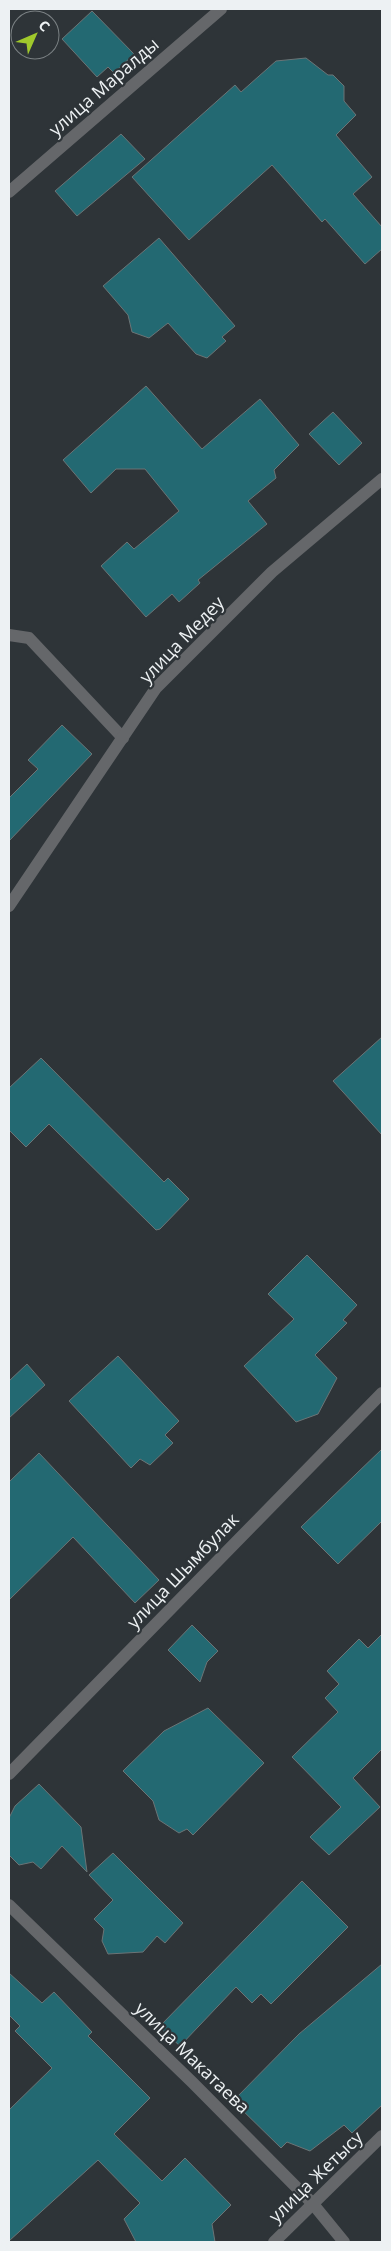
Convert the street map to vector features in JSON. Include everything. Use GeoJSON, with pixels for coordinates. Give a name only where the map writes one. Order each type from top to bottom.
{"type":"FeatureCollection","features":[{"type":"Feature","properties":{"kind":"street","name":"улица Маралды"},"geometry":{"type":"LineString","coordinates":[[9,192],[222,9]]}},
{"type":"Feature","properties":{"kind":"street","name":"улица Медеу"},"geometry":{"type":"LineString","coordinates":[[9,906],[156,688],[272,572],[382,478]]}},
{"type":"Feature","properties":{"kind":"street"},"geometry":{"type":"LineString","coordinates":[[9,635],[29,638],[123,738]]}},
{"type":"Feature","properties":{"kind":"street","name":"улица Шымбулак"},"geometry":{"type":"LineString","coordinates":[[9,1774],[382,1393]]}},
{"type":"Feature","properties":{"kind":"street","name":"улица Макатаева"},"geometry":{"type":"LineString","coordinates":[[9,1905],[192,2082],[313,2204],[344,2242]]}},
{"type":"Feature","properties":{"kind":"street","name":"улица Жетысу"},"geometry":{"type":"LineString","coordinates":[[274,2242],[382,2136]]}},
{"type":"Feature","properties":{"kind":"building"},"geometry":{"type":"Polygon","coordinates":[[[92,11],[134,54],[114,73],[108,67],[97,77],[62,39],[92,11]]]}},
{"type":"Feature","properties":{"kind":"building"},"geometry":{"type":"Polygon","coordinates":[[[306,58],[328,75],[333,75],[344,86],[344,101],[356,115],[336,135],[372,177],[353,194],[382,227],[382,249],[365,264],[325,219],[322,222],[272,165],[189,240],[132,177],[235,85],[241,92],[276,61],[306,58]]]}},
{"type":"Feature","properties":{"kind":"building"},"geometry":{"type":"Polygon","coordinates":[[[121,134],[145,159],[77,216],[55,191],[121,134]]]}},
{"type":"Feature","properties":{"kind":"building"},"geometry":{"type":"Polygon","coordinates":[[[159,238],[235,326],[222,337],[226,341],[207,358],[196,354],[168,323],[149,338],[132,332],[128,315],[103,286],[159,238]]]}},
{"type":"Feature","properties":{"kind":"building"},"geometry":{"type":"Polygon","coordinates":[[[146,386],[202,449],[260,399],[299,445],[274,470],[276,478],[248,501],[267,524],[198,580],[200,583],[179,602],[172,594],[146,617],[101,566],[127,542],[134,549],[179,511],[145,469],[116,469],[91,493],[63,460],[146,386]]]}},
{"type":"Feature","properties":{"kind":"building"},"geometry":{"type":"Polygon","coordinates":[[[333,412],[362,443],[339,465],[309,434],[333,412]]]}},
{"type":"Feature","properties":{"kind":"building"},"geometry":{"type":"Polygon","coordinates":[[[62,725],[92,754],[9,841],[9,798],[38,769],[28,760],[62,725]]]}},
{"type":"Feature","properties":{"kind":"building"},"geometry":{"type":"Polygon","coordinates":[[[382,1037],[382,1135],[333,1081],[382,1037]]]}},
{"type":"Feature","properties":{"kind":"building"},"geometry":{"type":"Polygon","coordinates":[[[41,1058],[164,1182],[168,1178],[189,1199],[160,1229],[156,1230],[49,1124],[26,1147],[9,1130],[9,1088],[41,1058]]]}},
{"type":"Feature","properties":{"kind":"building"},"geometry":{"type":"Polygon","coordinates":[[[307,1255],[357,1305],[343,1320],[347,1323],[315,1355],[337,1378],[318,1414],[296,1422],[244,1366],[294,1319],[268,1294],[307,1255]]]}},
{"type":"Feature","properties":{"kind":"building"},"geometry":{"type":"Polygon","coordinates":[[[118,1356],[179,1421],[165,1435],[173,1443],[150,1465],[140,1459],[131,1468],[69,1401],[118,1356]]]}},
{"type":"Feature","properties":{"kind":"building"},"geometry":{"type":"Polygon","coordinates":[[[27,1364],[45,1385],[9,1418],[9,1381],[27,1364]]]}},
{"type":"Feature","properties":{"kind":"building"},"geometry":{"type":"Polygon","coordinates":[[[382,1449],[382,1521],[338,1564],[301,1527],[382,1449]]]}},
{"type":"Feature","properties":{"kind":"building"},"geometry":{"type":"Polygon","coordinates":[[[39,1453],[159,1580],[135,1603],[73,1537],[9,1600],[9,1482],[39,1453]]]}},
{"type":"Feature","properties":{"kind":"building"},"geometry":{"type":"Polygon","coordinates":[[[192,1625],[218,1651],[207,1662],[200,1682],[168,1650],[192,1625]]]}},
{"type":"Feature","properties":{"kind":"building"},"geometry":{"type":"Polygon","coordinates":[[[382,1634],[382,1749],[353,1778],[380,1807],[329,1855],[310,1837],[341,1807],[292,1757],[338,1712],[325,1698],[339,1684],[327,1671],[359,1639],[368,1648],[382,1634]]]}},
{"type":"Feature","properties":{"kind":"building"},"geometry":{"type":"Polygon","coordinates":[[[208,1708],[264,1763],[193,1835],[187,1829],[179,1833],[159,1820],[153,1801],[123,1771],[164,1731],[208,1708]]]}},
{"type":"Feature","properties":{"kind":"building"},"geometry":{"type":"Polygon","coordinates":[[[39,1784],[81,1827],[87,1872],[62,1846],[41,1869],[33,1862],[19,1865],[9,1855],[9,1818],[15,1806],[39,1784]]]}},
{"type":"Feature","properties":{"kind":"building"},"geometry":{"type":"Polygon","coordinates":[[[113,1853],[183,1923],[165,1943],[157,1936],[143,1952],[108,1954],[102,1941],[104,1929],[94,1919],[113,1900],[89,1875],[113,1853]]]}},
{"type":"Feature","properties":{"kind":"building"},"geometry":{"type":"Polygon","coordinates":[[[302,1881],[348,1927],[271,2004],[261,1994],[252,2003],[236,1987],[180,2046],[159,2027],[302,1881]]]}},
{"type":"Feature","properties":{"kind":"building"},"geometry":{"type":"Polygon","coordinates":[[[382,1964],[382,2105],[352,2133],[344,2125],[310,2151],[287,2142],[281,2148],[233,2101],[299,2034],[382,1964]]]}},
{"type":"Feature","properties":{"kind":"building"},"geometry":{"type":"Polygon","coordinates":[[[9,1973],[42,2003],[54,1992],[92,2032],[88,2036],[150,2098],[114,2134],[162,2181],[185,2158],[231,2205],[212,2224],[215,2242],[136,2242],[124,2219],[140,2203],[98,2160],[9,2241],[9,2110],[52,2068],[15,2031],[20,2026],[9,2015],[9,1973]]]}}]}
